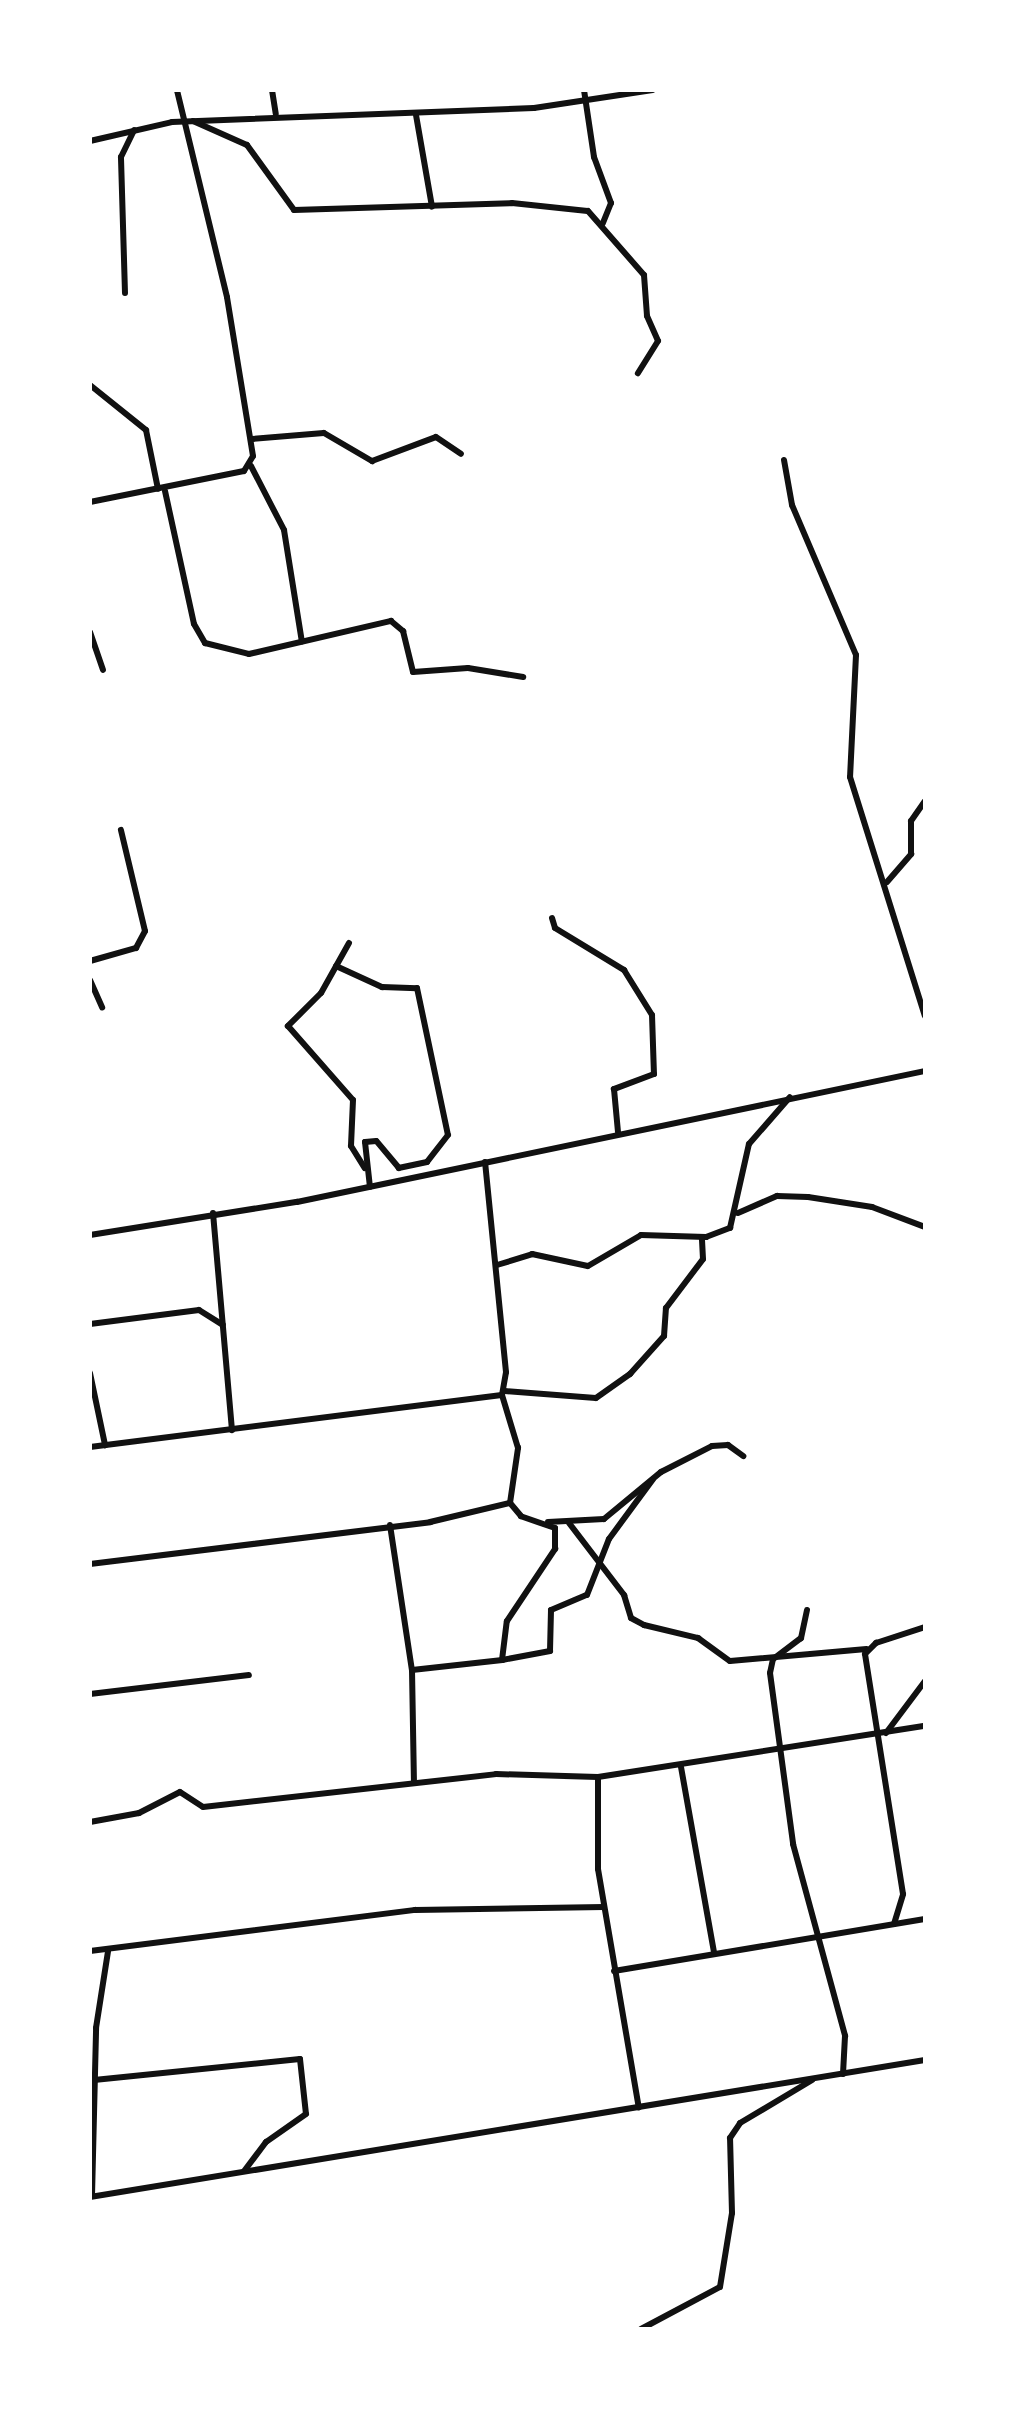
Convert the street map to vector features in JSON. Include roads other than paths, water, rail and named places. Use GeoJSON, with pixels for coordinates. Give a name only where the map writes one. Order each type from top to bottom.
{"type":"FeatureCollection","features":[{"type":"Feature","properties":{"kind":"street"},"geometry":{"type":"LineString","coordinates":[[177,90],[227,297],[252,439],[251,466],[284,530],[302,642]]}},
{"type":"Feature","properties":{"kind":"street"},"geometry":{"type":"LineString","coordinates":[[272,90],[276,114]]}},
{"type":"Feature","properties":{"kind":"street"},"geometry":{"type":"LineString","coordinates":[[90,141],[134,130],[193,121],[276,114],[416,115],[585,94],[653,90]]}},
{"type":"Feature","properties":{"kind":"street"},"geometry":{"type":"LineString","coordinates":[[585,94],[594,157],[611,203],[603,223]]}},
{"type":"Feature","properties":{"kind":"street"},"geometry":{"type":"LineString","coordinates":[[416,115],[432,207]]}},
{"type":"Feature","properties":{"kind":"street"},"geometry":{"type":"LineString","coordinates":[[193,121],[247,145],[294,210],[565,205],[603,223],[644,275],[647,316],[658,341],[638,373]]}},
{"type":"Feature","properties":{"kind":"street"},"geometry":{"type":"LineString","coordinates":[[125,293],[121,157],[134,130]]}},
{"type":"Feature","properties":{"kind":"street"},"geometry":{"type":"LineString","coordinates":[[90,385],[146,430],[200,638],[237,654],[391,621],[403,631],[413,672],[468,668],[523,677]]}},
{"type":"Feature","properties":{"kind":"street"},"geometry":{"type":"LineString","coordinates":[[252,439],[324,433],[372,461],[436,437],[461,454]]}},
{"type":"Feature","properties":{"kind":"street"},"geometry":{"type":"LineString","coordinates":[[784,460],[792,505],[856,655],[850,777],[887,882],[925,1016]]}},
{"type":"Feature","properties":{"kind":"street"},"geometry":{"type":"LineString","coordinates":[[90,502],[161,490],[251,466]]}},
{"type":"Feature","properties":{"kind":"street"},"geometry":{"type":"LineString","coordinates":[[90,632],[103,670]]}},
{"type":"Feature","properties":{"kind":"street"},"geometry":{"type":"LineString","coordinates":[[887,882],[911,854],[911,821],[925,801]]}},
{"type":"Feature","properties":{"kind":"street"},"geometry":{"type":"LineString","coordinates":[[90,961],[136,948],[145,931],[121,830]]}},
{"type":"Feature","properties":{"kind":"street"},"geometry":{"type":"LineString","coordinates":[[552,918],[555,928],[624,970],[652,1015],[654,1074],[614,1089],[618,1132]]}},
{"type":"Feature","properties":{"kind":"street"},"geometry":{"type":"LineString","coordinates":[[349,943],[336,966],[288,1026],[353,1100],[351,1146],[368,1170]]}},
{"type":"Feature","properties":{"kind":"street"},"geometry":{"type":"LineString","coordinates":[[336,966],[382,987],[417,988],[448,1135],[427,1162],[399,1168],[376,1141],[365,1142],[370,1187]]}},
{"type":"Feature","properties":{"kind":"street"},"geometry":{"type":"LineString","coordinates":[[90,980],[102,1007]]}},
{"type":"Feature","properties":{"kind":"street"},"geometry":{"type":"LineString","coordinates":[[90,1235],[370,1187],[618,1132],[925,1071]]}},
{"type":"Feature","properties":{"kind":"street"},"geometry":{"type":"LineString","coordinates":[[497,1265],[532,1254],[588,1266],[641,1235],[702,1237],[730,1228],[737,1213],[749,1144],[790,1097]]}},
{"type":"Feature","properties":{"kind":"street"},"geometry":{"type":"LineString","coordinates":[[485,1162],[497,1265],[504,1393],[518,1448],[510,1503],[521,1516],[569,1523],[604,1519],[653,1479],[712,1446],[728,1445],[743,1456]]}},
{"type":"Feature","properties":{"kind":"street"},"geometry":{"type":"LineString","coordinates":[[737,1213],[777,1196],[808,1197],[872,1207],[925,1227]]}},
{"type":"Feature","properties":{"kind":"street"},"geometry":{"type":"LineString","coordinates":[[213,1213],[232,1430]]}},
{"type":"Feature","properties":{"kind":"street"},"geometry":{"type":"LineString","coordinates":[[90,1447],[504,1393],[596,1398],[630,1374],[664,1336],[666,1308],[703,1259],[702,1237]]}},
{"type":"Feature","properties":{"kind":"street"},"geometry":{"type":"LineString","coordinates":[[90,1324],[199,1310],[223,1325]]}},
{"type":"Feature","properties":{"kind":"street"},"geometry":{"type":"LineString","coordinates":[[90,1373],[105,1445]]}},
{"type":"Feature","properties":{"kind":"street"},"geometry":{"type":"LineString","coordinates":[[412,1670],[550,1651],[551,1610],[580,1602],[598,1562],[653,1479]]}},
{"type":"Feature","properties":{"kind":"street"},"geometry":{"type":"LineString","coordinates":[[90,1564],[390,1525],[510,1503]]}},
{"type":"Feature","properties":{"kind":"street"},"geometry":{"type":"LineString","coordinates":[[502,1660],[507,1621],[555,1549],[548,1522]]}},
{"type":"Feature","properties":{"kind":"street"},"geometry":{"type":"LineString","coordinates":[[569,1523],[598,1562],[631,1618],[644,1625],[698,1638],[730,1661],[866,1649],[925,1627]]}},
{"type":"Feature","properties":{"kind":"street"},"geometry":{"type":"LineString","coordinates":[[390,1525],[412,1670],[414,1781]]}},
{"type":"Feature","properties":{"kind":"street"},"geometry":{"type":"LineString","coordinates":[[773,1659],[801,1638],[807,1610]]}},
{"type":"Feature","properties":{"kind":"street"},"geometry":{"type":"LineString","coordinates":[[866,1649],[882,1734],[903,1894],[894,1924]]}},
{"type":"Feature","properties":{"kind":"street"},"geometry":{"type":"LineString","coordinates":[[773,1659],[793,1844],[847,2050],[843,2074]]}},
{"type":"Feature","properties":{"kind":"street"},"geometry":{"type":"LineString","coordinates":[[90,1694],[249,1675]]}},
{"type":"Feature","properties":{"kind":"street"},"geometry":{"type":"LineString","coordinates":[[882,1734],[925,1681]]}},
{"type":"Feature","properties":{"kind":"street"},"geometry":{"type":"LineString","coordinates":[[90,1822],[139,1813],[180,1792],[203,1807],[414,1781],[598,1777],[781,1754],[925,1726]]}},
{"type":"Feature","properties":{"kind":"street"},"geometry":{"type":"LineString","coordinates":[[681,1767],[714,1952]]}},
{"type":"Feature","properties":{"kind":"street"},"geometry":{"type":"LineString","coordinates":[[598,1777],[604,1907],[639,2108]]}},
{"type":"Feature","properties":{"kind":"street"},"geometry":{"type":"LineString","coordinates":[[90,1951],[415,1910],[604,1907]]}},
{"type":"Feature","properties":{"kind":"street"},"geometry":{"type":"LineString","coordinates":[[614,1971],[925,1919]]}},
{"type":"Feature","properties":{"kind":"street"},"geometry":{"type":"LineString","coordinates":[[108,1951],[94,2080],[91,2196],[925,2060]]}},
{"type":"Feature","properties":{"kind":"street"},"geometry":{"type":"LineString","coordinates":[[94,2080],[300,2059],[306,2114],[266,2142],[244,2171]]}},
{"type":"Feature","properties":{"kind":"street"},"geometry":{"type":"LineString","coordinates":[[641,2329],[720,2287],[732,2213],[730,2138],[740,2123],[813,2079]]}}]}
